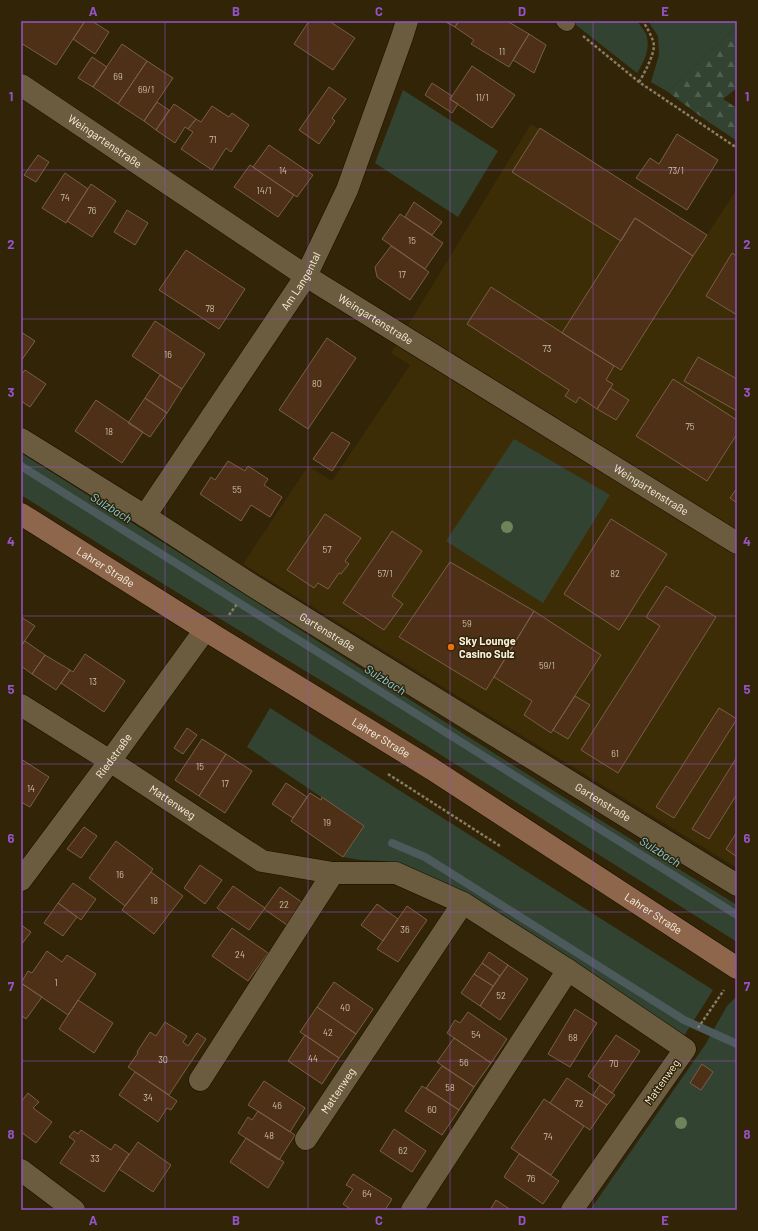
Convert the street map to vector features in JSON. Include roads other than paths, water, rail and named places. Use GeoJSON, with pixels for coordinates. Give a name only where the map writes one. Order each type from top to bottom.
{"type":"FeatureCollection","features":[{"type":"Feature","properties":{"kind":"street","name":"Am Langental"},"geometry":{"type":"LineString","coordinates":[[145,516],[306,276],[347,190],[407,21]]}},
{"type":"Feature","properties":{"kind":"street","name":"Weingartenstraße"},"geometry":{"type":"LineString","coordinates":[[21,85],[306,276],[737,543]]}},
{"type":"Feature","properties":{"kind":"street","name":"Gartenstraße"},"geometry":{"type":"LineString","coordinates":[[21,438],[250,584],[737,885]]}},
{"type":"Feature","properties":{"kind":"street","name":"Lahrer Straße"},"geometry":{"type":"LineString","coordinates":[[21,514],[205,630],[432,769],[737,968]]}},
{"type":"Feature","properties":{"kind":"street","name":"Riedstraße"},"geometry":{"type":"LineString","coordinates":[[21,880],[110,762],[205,630]]}},
{"type":"Feature","properties":{"kind":"street","name":"Mattenweg"},"geometry":{"type":"LineString","coordinates":[[21,705],[262,861],[333,873],[396,873],[463,903],[568,970],[685,1049],[572,1210]]}},
{"type":"Feature","properties":{"kind":"street"},"geometry":{"type":"LineString","coordinates":[[200,1080],[333,873]]}},
{"type":"Feature","properties":{"kind":"street","name":"Mattenweg"},"geometry":{"type":"LineString","coordinates":[[306,1139],[463,903]]}},
{"type":"Feature","properties":{"kind":"street"},"geometry":{"type":"LineString","coordinates":[[412,1210],[568,970]]}},
{"type":"Feature","properties":{"kind":"street"},"geometry":{"type":"LineString","coordinates":[[21,1170],[74,1210]]}},
{"type":"Feature","properties":{"kind":"waterway","name":"Sulzbach"},"geometry":{"type":"LineString","coordinates":[[21,466],[737,915]]}},
{"type":"Feature","properties":{"kind":"waterway"},"geometry":{"type":"LineString","coordinates":[[392,843],[425,857],[684,1020],[737,1044]]}},
{"type":"Feature","properties":{"kind":"place","name":"Sky Lounge Casino Sulz"},"geometry":{"type":"Point","coordinates":[451,647]}}]}
